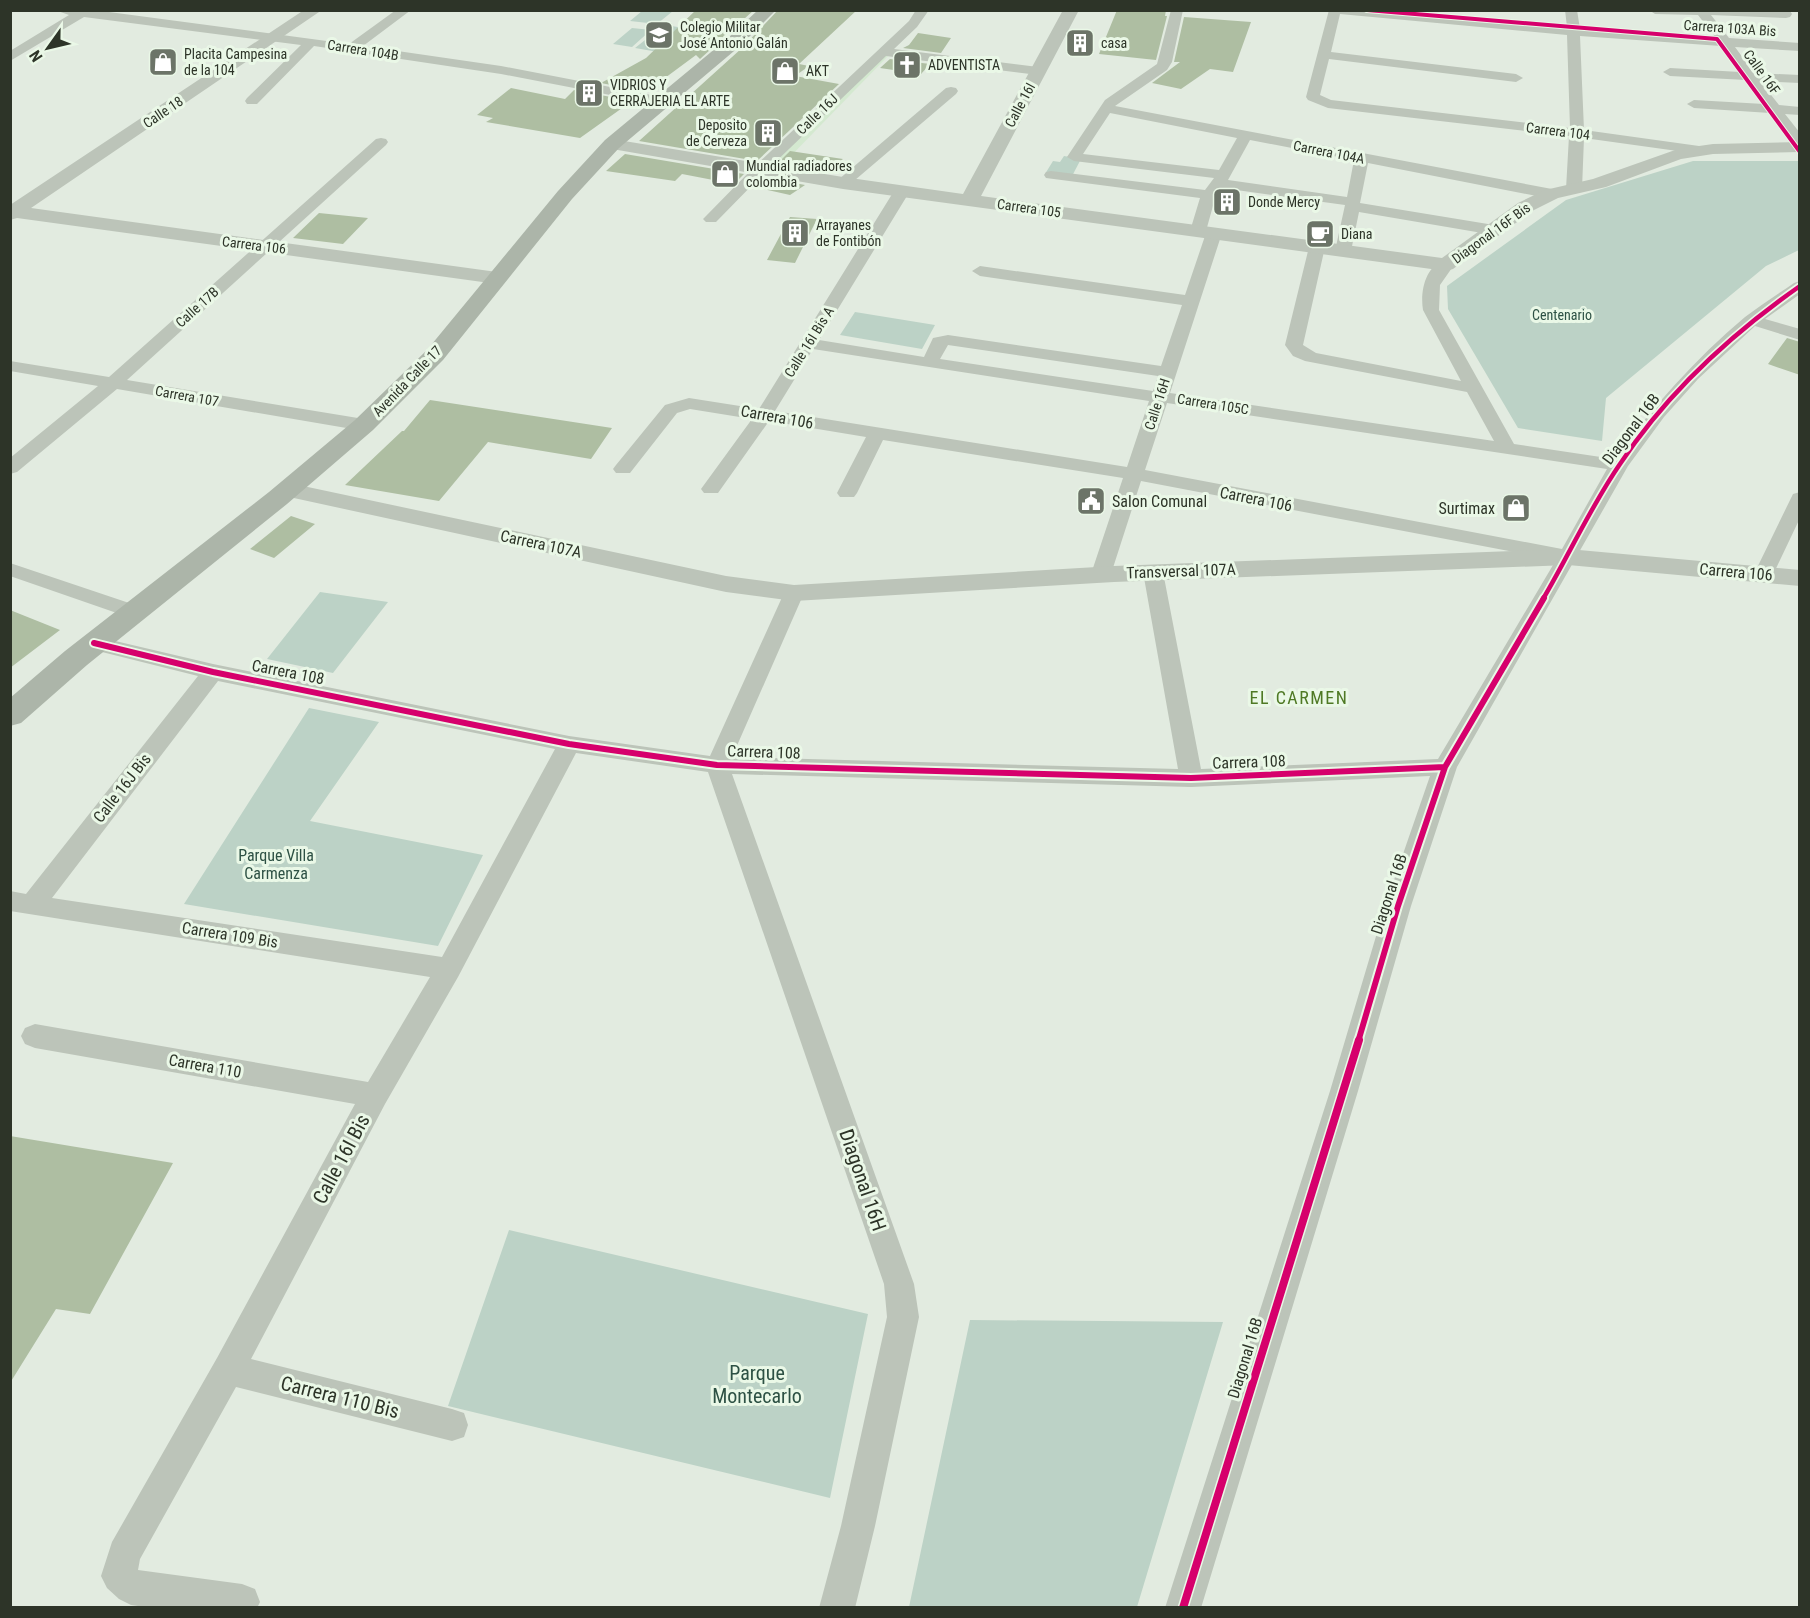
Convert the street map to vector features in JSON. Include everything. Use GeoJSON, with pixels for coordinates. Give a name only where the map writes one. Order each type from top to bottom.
{"type":"FeatureCollection","features":[{"type":"Feature","properties":{"kind":"main road","name":"Avenida Calle 17"},"geometry":{"type":"LineString","coordinates":[[10,715],[94,643],[289,490],[364,426],[435,355],[565,195],[612,144],[734,42],[768,10]]}},
{"type":"Feature","properties":{"kind":"street","name":"Carrera 104B"},"geometry":{"type":"LineString","coordinates":[[61,10],[311,42],[501,70],[662,101]]}},
{"type":"Feature","properties":{"kind":"street","name":"Calle 18"},"geometry":{"type":"LineString","coordinates":[[12,213],[315,10]]}},
{"type":"Feature","properties":{"kind":"street"},"geometry":{"type":"LineString","coordinates":[[351,48],[405,10]]}},
{"type":"Feature","properties":{"kind":"street","name":"Calle 16J"},"geometry":{"type":"LineString","coordinates":[[711,219],[760,169],[913,24],[923,10]]}},
{"type":"Feature","properties":{"kind":"street","name":"Calle 16I"},"geometry":{"type":"LineString","coordinates":[[969,200],[1071,10]]}},
{"type":"Feature","properties":{"kind":"street"},"geometry":{"type":"LineString","coordinates":[[1177,10],[1165,62],[1106,108],[1074,158],[1217,184],[1353,204],[1494,230]]}},
{"type":"Feature","properties":{"kind":"street"},"geometry":{"type":"LineString","coordinates":[[1336,10],[1325,55],[1516,78]]}},
{"type":"Feature","properties":{"kind":"street","name":"Carrera 103A Bis"},"geometry":{"type":"LineString","coordinates":[[1336,10],[1574,32],[1800,47]]}},
{"type":"Feature","properties":{"kind":"street"},"geometry":{"type":"LineString","coordinates":[[1571,10],[1578,133],[1574,189]]}},
{"type":"Feature","properties":{"kind":"street"},"geometry":{"type":"LineString","coordinates":[[1655,10],[1786,14]]}},
{"type":"Feature","properties":{"kind":"street","name":"Calle 16F"},"geometry":{"type":"LineString","coordinates":[[1701,11],[1727,43],[1800,145]]}},
{"type":"Feature","properties":{"kind":"street"},"geometry":{"type":"LineString","coordinates":[[10,57],[84,12]]}},
{"type":"Feature","properties":{"kind":"street"},"geometry":{"type":"LineString","coordinates":[[252,101],[311,42]]}},
{"type":"Feature","properties":{"kind":"street"},"geometry":{"type":"LineString","coordinates":[[883,52],[1038,71]]}},
{"type":"Feature","properties":{"kind":"street","name":"Carrera 104"},"geometry":{"type":"LineString","coordinates":[[1325,55],[1313,97],[1328,105],[1578,133],[1699,150],[1800,145]]}},
{"type":"Feature","properties":{"kind":"street"},"geometry":{"type":"LineString","coordinates":[[1670,72],[1800,79]]}},
{"type":"Feature","properties":{"kind":"street"},"geometry":{"type":"LineString","coordinates":[[843,183],[951,92]]}},
{"type":"Feature","properties":{"kind":"street"},"geometry":{"type":"LineString","coordinates":[[1694,104],[1800,111]]}},
{"type":"Feature","properties":{"kind":"street","name":"Carrera 104A"},"geometry":{"type":"LineString","coordinates":[[1106,108],[1552,194]]}},
{"type":"Feature","properties":{"kind":"street","name":"Calle 16H"},"geometry":{"type":"LineString","coordinates":[[1101,574],[1191,301],[1217,184],[1246,135]]}},
{"type":"Feature","properties":{"kind":"street","name":"Calle 17B"},"geometry":{"type":"LineString","coordinates":[[10,468],[113,383],[381,142]]}},
{"type":"Feature","properties":{"kind":"street","name":"Carrera 105"},"geometry":{"type":"LineString","coordinates":[[612,144],[843,183],[1446,265]]}},
{"type":"Feature","properties":{"kind":"street","name":"Diagonal 16F Bis"},"geometry":{"type":"LineString","coordinates":[[1507,448],[1431,310],[1428,294],[1431,284],[1446,265],[1526,207],[1552,194],[1599,183],[1660,159],[1699,150]]}},
{"type":"Feature","properties":{"kind":"street"},"geometry":{"type":"LineString","coordinates":[[1343,251],[1362,158]]}},
{"type":"Feature","properties":{"kind":"street"},"geometry":{"type":"LineString","coordinates":[[1051,175],[1217,184]]}},
{"type":"Feature","properties":{"kind":"street","name":"Calle 16I Bis A"},"geometry":{"type":"LineString","coordinates":[[711,489],[764,415],[902,191]]}},
{"type":"Feature","properties":{"kind":"street","name":"Carrera 106"},"geometry":{"type":"LineString","coordinates":[[12,213],[497,278]]}},
{"type":"Feature","properties":{"kind":"street"},"geometry":{"type":"LineString","coordinates":[[1317,247],[1294,345],[1299,352],[1311,357],[1472,388]]}},
{"type":"Feature","properties":{"kind":"street"},"geometry":{"type":"LineString","coordinates":[[980,270],[1191,301]]}},
{"type":"Feature","properties":{"kind":"street","name":"Diagonal 16B"},"geometry":{"type":"LineString","coordinates":[[1183,1608],[1344,1091],[1398,906],[1445,767],[1568,557],[1618,465],[1658,413],[1685,383],[1752,320],[1800,286]]}},
{"type":"Feature","properties":{"kind":"street"},"geometry":{"type":"LineString","coordinates":[[1752,320],[1800,335]]}},
{"type":"Feature","properties":{"kind":"street","name":"Carrera 105C"},"geometry":{"type":"LineString","coordinates":[[930,363],[939,342],[943,341],[1168,372]]}},
{"type":"Feature","properties":{"kind":"street","name":"Carrera 105C"},"geometry":{"type":"LineString","coordinates":[[808,343],[1618,465]]}},
{"type":"Feature","properties":{"kind":"street","name":"Carrera 107"},"geometry":{"type":"LineString","coordinates":[[10,366],[364,426]]}},
{"type":"Feature","properties":{"kind":"street","name":"Carrera 106"},"geometry":{"type":"LineString","coordinates":[[623,469],[671,409],[689,403],[1134,474],[1568,557],[1800,578]]}},
{"type":"Feature","properties":{"kind":"street"},"geometry":{"type":"LineString","coordinates":[[847,493],[877,434]]}},
{"type":"Feature","properties":{"kind":"street","name":"Carrera 107A"},"geometry":{"type":"LineString","coordinates":[[289,490],[726,584],[794,593]]}},
{"type":"Feature","properties":{"kind":"street"},"geometry":{"type":"LineString","coordinates":[[1764,574],[1775,555],[1787,520],[1800,498]]}},
{"type":"Feature","properties":{"kind":"street","name":"Transversal 107A"},"geometry":{"type":"LineString","coordinates":[[794,593],[1101,574],[1568,557]]}},
{"type":"Feature","properties":{"kind":"street"},"geometry":{"type":"LineString","coordinates":[[10,569],[134,612]]}},
{"type":"Feature","properties":{"kind":"street"},"geometry":{"type":"LineString","coordinates":[[1153,572],[1191,778]]}},
{"type":"Feature","properties":{"kind":"street"},"geometry":{"type":"LineString","coordinates":[[717,765],[794,593]]}},
{"type":"Feature","properties":{"kind":"street","name":"Carrera 108"},"geometry":{"type":"LineString","coordinates":[[94,643],[213,672],[569,744],[717,765],[1191,778],[1445,767]]}},
{"type":"Feature","properties":{"kind":"street","name":"Calle 16J Bis"},"geometry":{"type":"LineString","coordinates":[[21,903],[213,672]]}},
{"type":"Feature","properties":{"kind":"street","name":"Calle 16I Bis"},"geometry":{"type":"LineString","coordinates":[[242,1602],[131,1587],[119,1576],[124,1554],[228,1368],[375,1095],[449,969],[569,744]]}},
{"type":"Feature","properties":{"kind":"street","name":"Diagonal 16H"},"geometry":{"type":"LineString","coordinates":[[717,765],[899,1284],[903,1317],[858,1526],[837,1608]]}},
{"type":"Feature","properties":{"kind":"street","name":"Carrera 109 Bis"},"geometry":{"type":"LineString","coordinates":[[21,903],[449,969]]}},
{"type":"Feature","properties":{"kind":"street","name":"Carrera 110"},"geometry":{"type":"LineString","coordinates":[[35,1036],[375,1095]]}},
{"type":"Feature","properties":{"kind":"street","name":"Carrera 110 Bis"},"geometry":{"type":"LineString","coordinates":[[228,1368],[452,1425]]}},
{"type":"Feature","properties":{"kind":"green space"},"geometry":{"type":"Polygon","coordinates":[[[642,11],[673,11],[657,24],[630,21],[642,11]]]}},
{"type":"Feature","properties":{"kind":"green space"},"geometry":{"type":"Polygon","coordinates":[[[664,25],[692,29],[664,53],[635,48],[664,25]]]}},
{"type":"Feature","properties":{"kind":"green space"},"geometry":{"type":"Polygon","coordinates":[[[632,28],[651,30],[632,47],[613,44],[632,28]]]}},
{"type":"Feature","properties":{"kind":"green space"},"geometry":{"type":"Polygon","coordinates":[[[1064,156],[1081,159],[1071,178],[1045,174],[1053,161],[1060,162],[1064,156]]]}},
{"type":"Feature","properties":{"kind":"green space","name":"Centenario"},"geometry":{"type":"Polygon","coordinates":[[[1693,161],[1799,161],[1799,250],[1766,266],[1606,398],[1602,441],[1518,428],[1448,309],[1447,286],[1566,200],[1693,161]]]}},
{"type":"Feature","properties":{"kind":"green space"},"geometry":{"type":"Polygon","coordinates":[[[855,312],[935,325],[922,349],[840,335],[855,312]]]}},
{"type":"Feature","properties":{"kind":"green space"},"geometry":{"type":"Polygon","coordinates":[[[320,592],[388,602],[333,673],[267,659],[320,592]]]}},
{"type":"Feature","properties":{"kind":"green space","name":"Parque Villa Carmenza"},"geometry":{"type":"Polygon","coordinates":[[[309,708],[379,722],[310,821],[483,855],[438,946],[184,904],[309,708]]]}},
{"type":"Feature","properties":{"kind":"green space","name":"Parque Montecarlo"},"geometry":{"type":"Polygon","coordinates":[[[509,1230],[868,1314],[830,1498],[448,1406],[509,1230]]]}},
{"type":"Feature","properties":{"kind":"green space"},"geometry":{"type":"Polygon","coordinates":[[[970,1320],[1223,1322],[1137,1607],[909,1607],[970,1320]]]}},
{"type":"Feature","properties":{"kind":"shaded area"},"geometry":{"type":"Polygon","coordinates":[[[882,54],[889,55],[781,166],[772,164],[882,54]]]}},
{"type":"Feature","properties":{"kind":"building"},"geometry":{"type":"Polygon","coordinates":[[[696,10],[754,10],[700,59],[696,55],[646,92],[601,83],[646,58],[696,10]]]}},
{"type":"Feature","properties":{"kind":"building"},"geometry":{"type":"Polygon","coordinates":[[[778,10],[857,10],[799,64],[809,66],[795,76],[839,84],[757,161],[639,141],[742,48],[778,10]]]}},
{"type":"Feature","properties":{"kind":"building"},"geometry":{"type":"Polygon","coordinates":[[[1117,10],[1166,10],[1165,16],[1167,16],[1156,60],[1099,54],[1117,10]]]}},
{"type":"Feature","properties":{"kind":"building"},"geometry":{"type":"Polygon","coordinates":[[[1184,17],[1251,22],[1233,72],[1210,69],[1181,89],[1152,83],[1180,62],[1174,62],[1184,17]]]}},
{"type":"Feature","properties":{"kind":"building"},"geometry":{"type":"Polygon","coordinates":[[[918,33],[951,38],[941,53],[903,48],[909,45],[918,33]]]}},
{"type":"Feature","properties":{"kind":"building","name":"ADVENTISTA"},"geometry":{"type":"Polygon","coordinates":[[[890,59],[930,64],[921,74],[880,68],[890,59]]]}},
{"type":"Feature","properties":{"kind":"building"},"geometry":{"type":"Polygon","coordinates":[[[511,88],[565,99],[574,90],[632,101],[580,138],[486,122],[493,118],[477,115],[511,88]]]}},
{"type":"Feature","properties":{"kind":"building"},"geometry":{"type":"Polygon","coordinates":[[[790,151],[843,159],[825,172],[777,164],[790,151]]]}},
{"type":"Feature","properties":{"kind":"building"},"geometry":{"type":"Polygon","coordinates":[[[625,154],[744,174],[734,184],[682,174],[675,181],[606,171],[625,154]]]}},
{"type":"Feature","properties":{"kind":"building"},"geometry":{"type":"Polygon","coordinates":[[[763,177],[805,185],[790,195],[754,187],[763,177]]]}},
{"type":"Feature","properties":{"kind":"building"},"geometry":{"type":"Polygon","coordinates":[[[319,213],[368,218],[343,244],[293,238],[319,213]]]}},
{"type":"Feature","properties":{"kind":"building","name":"Arrayanes de Fontibón"},"geometry":{"type":"Polygon","coordinates":[[[790,217],[817,219],[795,263],[767,260],[790,217]]]}},
{"type":"Feature","properties":{"kind":"building"},"geometry":{"type":"Polygon","coordinates":[[[1787,338],[1800,342],[1800,375],[1768,364],[1787,338]]]}},
{"type":"Feature","properties":{"kind":"building"},"geometry":{"type":"Polygon","coordinates":[[[430,400],[612,428],[591,459],[488,442],[439,501],[345,485],[404,431],[430,400]]]}},
{"type":"Feature","properties":{"kind":"building"},"geometry":{"type":"Polygon","coordinates":[[[291,516],[315,524],[274,558],[250,549],[291,516]]]}},
{"type":"Feature","properties":{"kind":"building"},"geometry":{"type":"Polygon","coordinates":[[[10,610],[60,630],[10,668],[10,610]]]}},
{"type":"Feature","properties":{"kind":"building"},"geometry":{"type":"Polygon","coordinates":[[[10,1136],[173,1163],[90,1314],[56,1309],[10,1383],[10,1136]]]}},
{"type":"Feature","properties":{"kind":"cycle path"},"geometry":{"type":"LineString","coordinates":[[1367,10],[1717,39],[1800,152]]}},
{"type":"Feature","properties":{"kind":"cycle path"},"geometry":{"type":"LineString","coordinates":[[1183,1608],[1344,1091],[1398,906],[1445,767],[1619,465],[1658,413],[1692,375],[1752,320],[1800,286]]}},
{"type":"Feature","properties":{"kind":"cycle path"},"geometry":{"type":"LineString","coordinates":[[94,643],[213,672],[569,744],[717,765],[1191,778],[1445,767]]}},
{"type":"Feature","properties":{"kind":"place","name":"Colegio Militar José Antonio Galán"},"geometry":{"type":"Point","coordinates":[659,35]}},
{"type":"Feature","properties":{"kind":"place","name":"casa"},"geometry":{"type":"Point","coordinates":[1080,43]}},
{"type":"Feature","properties":{"kind":"place","name":"Placita Campesina de la 104"},"geometry":{"type":"Point","coordinates":[163,62]}},
{"type":"Feature","properties":{"kind":"place","name":"ADVENTISTA"},"geometry":{"type":"Point","coordinates":[907,65]}},
{"type":"Feature","properties":{"kind":"place","name":"AKT"},"geometry":{"type":"Point","coordinates":[785,71]}},
{"type":"Feature","properties":{"kind":"place","name":"VIDRIOS Y CERRAJERIA EL ARTE"},"geometry":{"type":"Point","coordinates":[589,93]}},
{"type":"Feature","properties":{"kind":"place","name":"Deposito de Cerveza"},"geometry":{"type":"Point","coordinates":[768,133]}},
{"type":"Feature","properties":{"kind":"place","name":"Mundial radiadores colombia"},"geometry":{"type":"Point","coordinates":[725,174]}},
{"type":"Feature","properties":{"kind":"place","name":"Donde Mercy"},"geometry":{"type":"Point","coordinates":[1227,202]}},
{"type":"Feature","properties":{"kind":"place","name":"Arrayanes de Fontibón"},"geometry":{"type":"Point","coordinates":[795,233]}},
{"type":"Feature","properties":{"kind":"place","name":"Diana"},"geometry":{"type":"Point","coordinates":[1320,234]}},
{"type":"Feature","properties":{"kind":"place","name":"Salon Comunal"},"geometry":{"type":"Point","coordinates":[1091,501]}},
{"type":"Feature","properties":{"kind":"place","name":"Surtimax"},"geometry":{"type":"Point","coordinates":[1516,508]}},
{"type":"Feature","properties":{"kind":"district","name":"EL CARMEN"},"geometry":{"type":"Point","coordinates":[1299,697]}}]}
